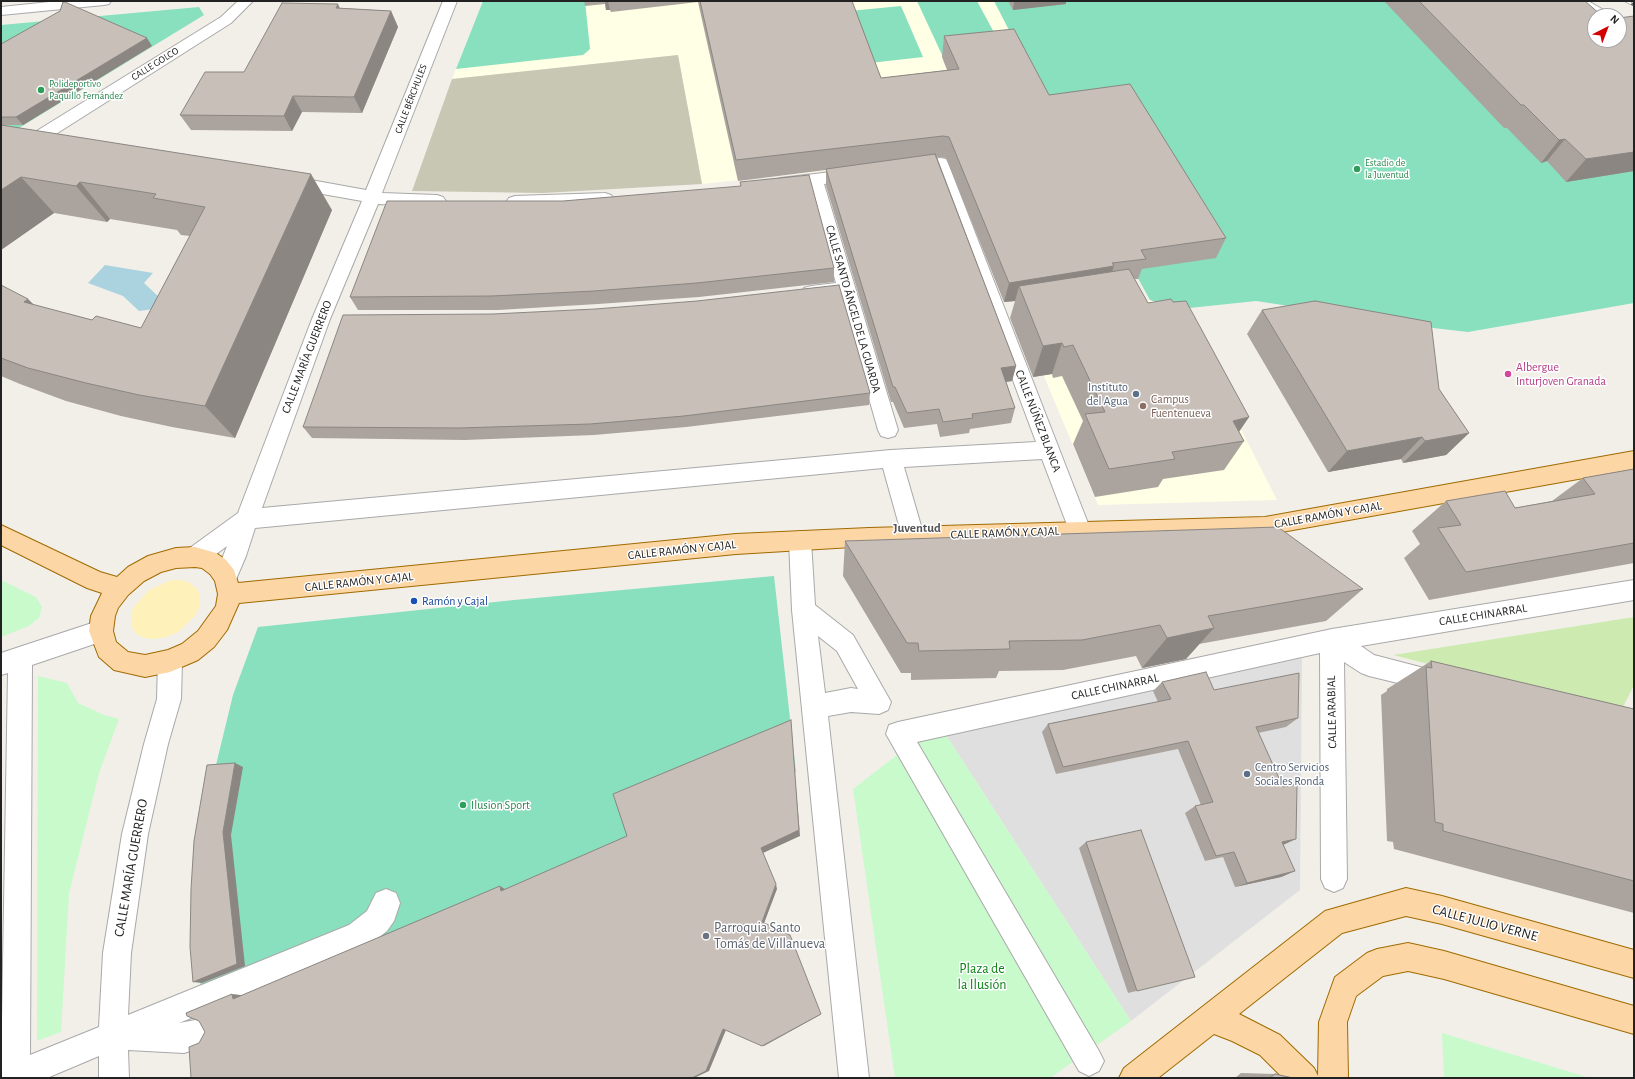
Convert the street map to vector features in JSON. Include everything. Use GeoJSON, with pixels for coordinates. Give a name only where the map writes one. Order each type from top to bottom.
{"type":"FeatureCollection","features":[{"type":"Feature","properties":{"kind":"main road","name":"CALLE RAMÓN Y CAJAL"},"geometry":{"type":"LineString","coordinates":[[227,585],[736,544],[913,536],[1265,526],[1634,460]]}},
{"type":"Feature","properties":{"kind":"main road"},"geometry":{"type":"LineString","coordinates":[[1,534],[95,581],[120,588]]}},
{"type":"Feature","properties":{"kind":"main road"},"geometry":{"type":"LineString","coordinates":[[195,557],[208,560],[218,567],[227,585],[227,608],[219,623],[206,639],[190,652],[170,661],[145,666],[122,662],[107,649],[101,631],[103,616],[109,602],[120,588],[136,574],[156,563],[176,558],[195,557]]}},
{"type":"Feature","properties":{"kind":"main road","name":"CALLE JULIO VERNE"},"geometry":{"type":"LineString","coordinates":[[1209,1018],[1335,921],[1406,902],[1442,910],[1634,964]]}},
{"type":"Feature","properties":{"kind":"main road"},"geometry":{"type":"LineString","coordinates":[[1333,1078],[1333,1022],[1345,987],[1377,963],[1408,957],[1444,965],[1634,1020]]}},
{"type":"Feature","properties":{"kind":"main road"},"geometry":{"type":"LineString","coordinates":[[1134,1078],[1209,1018],[1239,1029],[1270,1045],[1304,1078]]}},
{"type":"Feature","properties":{"kind":"street"},"geometry":{"type":"LineString","coordinates":[[1,11],[104,1]]}},
{"type":"Feature","properties":{"kind":"street","name":"CALLE GOLCO"},"geometry":{"type":"LineString","coordinates":[[1,161],[226,20],[246,1]]}},
{"type":"Feature","properties":{"kind":"street","name":"CALLE BÉRCHULES"},"geometry":{"type":"LineString","coordinates":[[372,196],[450,1]]}},
{"type":"Feature","properties":{"kind":"street"},"geometry":{"type":"LineString","coordinates":[[1577,1],[1590,8]]}},
{"type":"Feature","properties":{"kind":"street"},"geometry":{"type":"LineString","coordinates":[[37,138],[63,142]]}},
{"type":"Feature","properties":{"kind":"street","name":"CALLE NÚÑEZ BLANCA"},"geometry":{"type":"LineString","coordinates":[[895,170],[940,163],[1004,311],[1049,450],[1080,531]]}},
{"type":"Feature","properties":{"kind":"street"},"geometry":{"type":"LineString","coordinates":[[763,186],[872,173]]}},
{"type":"Feature","properties":{"kind":"street"},"geometry":{"type":"LineString","coordinates":[[271,178],[387,200],[450,201]]}},
{"type":"Feature","properties":{"kind":"street","name":"CALLE SANTO ÁNGEL DE LA GUARDA"},"geometry":{"type":"LineString","coordinates":[[818,188],[888,430]]}},
{"type":"Feature","properties":{"kind":"street","name":"CALLE MARÍA GUERRERO"},"geometry":{"type":"LineString","coordinates":[[227,585],[247,519],[329,319],[372,196]]}},
{"type":"Feature","properties":{"kind":"street"},"geometry":{"type":"LineString","coordinates":[[496,202],[618,198]]}},
{"type":"Feature","properties":{"kind":"street"},"geometry":{"type":"LineString","coordinates":[[792,295],[846,289]]}},
{"type":"Feature","properties":{"kind":"street"},"geometry":{"type":"LineString","coordinates":[[195,557],[247,519],[891,459],[1049,450]]}},
{"type":"Feature","properties":{"kind":"street"},"geometry":{"type":"LineString","coordinates":[[891,459],[913,536]]}},
{"type":"Feature","properties":{"kind":"street"},"geometry":{"type":"LineString","coordinates":[[800,541],[804,610],[854,1078]]}},
{"type":"Feature","properties":{"kind":"street","name":"CALLE CHINARRAL"},"geometry":{"type":"LineString","coordinates":[[1089,1060],[898,734],[1332,640],[1634,590]]}},
{"type":"Feature","properties":{"kind":"street"},"geometry":{"type":"LineString","coordinates":[[804,610],[845,643],[879,702],[851,700],[815,707]]}},
{"type":"Feature","properties":{"kind":"street"},"geometry":{"type":"LineString","coordinates":[[101,631],[11,661],[13,1077],[113,1035],[182,1009],[359,935],[377,921],[384,911],[386,903]]}},
{"type":"Feature","properties":{"kind":"street"},"geometry":{"type":"LineString","coordinates":[[1332,640],[1369,665],[1460,687]]}},
{"type":"Feature","properties":{"kind":"street","name":"CALLE ARABIAL"},"geometry":{"type":"LineString","coordinates":[[1332,640],[1334,879]]}},
{"type":"Feature","properties":{"kind":"street","name":"CALLE MARÍA GUERRERO"},"geometry":{"type":"LineString","coordinates":[[114,1078],[113,1035],[117,953],[135,834],[156,744],[169,699],[170,661]]}},
{"type":"Feature","properties":{"kind":"street"},"geometry":{"type":"LineString","coordinates":[[113,1035],[184,1038],[206,1033]]}},
{"type":"Feature","properties":{"kind":"shaded area"},"geometry":{"type":"Polygon","coordinates":[[[483,1],[994,1],[1019,49],[952,154],[808,173],[702,184],[678,55],[452,79],[483,1]]]}},
{"type":"Feature","properties":{"kind":"shaded area"},"geometry":{"type":"Polygon","coordinates":[[[678,55],[702,184],[543,193],[412,191],[452,79],[678,55]]]}},
{"type":"Feature","properties":{"kind":"shaded area","name":"Campus Fuentenueva"},"geometry":{"type":"Polygon","coordinates":[[[1150,300],[1180,309],[1277,500],[1098,505],[1020,319],[1150,300]]]}},
{"type":"Feature","properties":{"kind":"shaded area"},"geometry":{"type":"Polygon","coordinates":[[[1302,658],[1300,890],[1131,1021],[944,732],[1302,658]]]}},
{"type":"Feature","properties":{"kind":"green space"},"geometry":{"type":"Polygon","coordinates":[[[483,1],[585,1],[590,49],[583,55],[456,69],[483,1]]]}},
{"type":"Feature","properties":{"kind":"green space"},"geometry":{"type":"Polygon","coordinates":[[[917,1],[977,1],[1003,49],[943,57],[917,1]]]}},
{"type":"Feature","properties":{"kind":"green space","name":"Estadio de la Juventud"},"geometry":{"type":"Polygon","coordinates":[[[994,1],[1559,1],[1587,31],[1587,48],[1627,48],[1627,43],[1634,46],[1634,303],[1468,332],[1364,320],[1309,309],[1256,301],[1180,309],[1150,300],[1124,253],[994,1]]]}},
{"type":"Feature","properties":{"kind":"green space"},"geometry":{"type":"Polygon","coordinates":[[[901,6],[923,57],[870,63],[850,11],[901,6]]]}},
{"type":"Feature","properties":{"kind":"green space","name":"Polideportivo Paquillo Fernández"},"geometry":{"type":"Polygon","coordinates":[[[199,7],[204,15],[1,139],[1,25],[199,7]]]}},
{"type":"Feature","properties":{"kind":"green space","name":"Ilusion Sport"},"geometry":{"type":"Polygon","coordinates":[[[774,576],[796,772],[205,1020],[200,980],[215,769],[233,695],[258,627],[514,600],[774,576]]]}},
{"type":"Feature","properties":{"kind":"green space"},"geometry":{"type":"Polygon","coordinates":[[[1,580],[36,597],[42,607],[39,618],[29,626],[1,637],[1,580]]]}},
{"type":"Feature","properties":{"kind":"green space"},"geometry":{"type":"Polygon","coordinates":[[[1634,617],[1634,685],[1620,713],[1393,655],[1634,617]]]}},
{"type":"Feature","properties":{"kind":"green space"},"geometry":{"type":"Polygon","coordinates":[[[38,676],[67,683],[78,703],[104,715],[119,719],[99,773],[69,894],[61,1032],[37,1041],[38,676]]]}},
{"type":"Feature","properties":{"kind":"green space","name":"Plaza de la Ilusión"},"geometry":{"type":"Polygon","coordinates":[[[944,732],[1131,1021],[1050,1078],[895,1078],[853,789],[915,741],[944,732]]]}},
{"type":"Feature","properties":{"kind":"green space"},"geometry":{"type":"Polygon","coordinates":[[[1442,1033],[1590,1078],[1444,1078],[1442,1033]]]}},
{"type":"Feature","properties":{"kind":"sand"},"geometry":{"type":"Polygon","coordinates":[[[171,580],[181,580],[190,583],[197,589],[200,596],[200,606],[195,616],[178,632],[166,637],[155,639],[144,638],[136,634],[131,626],[133,608],[149,590],[171,580]]]}},
{"type":"Feature","properties":{"kind":"water"},"geometry":{"type":"Polygon","coordinates":[[[105,265],[153,273],[144,283],[160,298],[154,309],[139,311],[123,296],[88,283],[105,265]]]}},
{"type":"Feature","properties":{"kind":"building"},"geometry":{"type":"Polygon","coordinates":[[[700,1],[852,1],[881,78],[959,69],[944,36],[1014,29],[1049,95],[1130,84],[1226,238],[1141,250],[1146,259],[1112,263],[1114,266],[1009,283],[949,137],[943,136],[736,160],[700,1]]]}},
{"type":"Feature","properties":{"kind":"building"},"geometry":{"type":"Polygon","coordinates":[[[1419,1],[1585,1],[1593,8],[1587,8],[1587,48],[1627,48],[1627,17],[1634,16],[1634,152],[1586,159],[1565,139],[1559,140],[1524,105],[1521,105],[1419,1]]]}},
{"type":"Feature","properties":{"kind":"building","name":"Polideportivo Paquillo Fernández"},"geometry":{"type":"Polygon","coordinates":[[[63,2],[147,38],[16,117],[1,117],[1,44],[60,11],[63,2]]]}},
{"type":"Feature","properties":{"kind":"building"},"geometry":{"type":"Polygon","coordinates":[[[282,3],[338,4],[336,8],[391,11],[354,97],[293,96],[284,116],[180,115],[205,72],[244,72],[282,3]]]}},
{"type":"Feature","properties":{"kind":"building"},"geometry":{"type":"Polygon","coordinates":[[[1,125],[311,174],[205,406],[139,395],[86,383],[28,368],[1,358],[1,285],[28,299],[24,302],[92,320],[96,316],[141,328],[205,207],[153,198],[156,194],[80,182],[76,186],[21,177],[1,190],[1,125]]]}},
{"type":"Feature","properties":{"kind":"building"},"geometry":{"type":"Polygon","coordinates":[[[935,154],[1016,366],[1001,368],[1015,408],[972,414],[973,418],[943,422],[939,409],[907,413],[895,387],[893,387],[826,169],[935,154]]]}},
{"type":"Feature","properties":{"kind":"building"},"geometry":{"type":"Polygon","coordinates":[[[809,175],[834,268],[697,283],[594,291],[492,296],[350,297],[387,201],[563,201],[741,186],[740,182],[809,175]]]}},
{"type":"Feature","properties":{"kind":"building","name":"Campus Fuentenueva"},"geometry":{"type":"Polygon","coordinates":[[[1129,269],[1148,303],[1171,299],[1173,302],[1186,301],[1249,417],[1233,421],[1244,441],[1172,452],[1175,459],[1109,469],[1085,414],[1105,412],[1073,345],[1064,347],[1062,343],[1043,346],[1019,286],[1129,269]]]}},
{"type":"Feature","properties":{"kind":"building"},"geometry":{"type":"Polygon","coordinates":[[[839,285],[870,393],[684,416],[590,424],[459,428],[303,427],[343,315],[493,314],[595,309],[697,301],[839,285]]]}},
{"type":"Feature","properties":{"kind":"building"},"geometry":{"type":"Polygon","coordinates":[[[1315,301],[1431,322],[1439,389],[1469,433],[1425,441],[1422,437],[1347,451],[1262,310],[1315,301]]]}},
{"type":"Feature","properties":{"kind":"building"},"geometry":{"type":"Polygon","coordinates":[[[1634,469],[1634,543],[1466,572],[1438,528],[1461,525],[1446,501],[1505,491],[1515,508],[1595,494],[1583,478],[1634,469]]]}},
{"type":"Feature","properties":{"kind":"building"},"geometry":{"type":"Polygon","coordinates":[[[1278,527],[1363,589],[1208,616],[1214,628],[1167,638],[1160,625],[1082,640],[1009,641],[1010,649],[919,651],[918,643],[907,643],[845,541],[1278,527]]]}},
{"type":"Feature","properties":{"kind":"building"},"geometry":{"type":"Polygon","coordinates":[[[1431,661],[1634,709],[1634,881],[1443,831],[1443,824],[1435,822],[1426,667],[1432,668],[1431,661]]]}},
{"type":"Feature","properties":{"kind":"building"},"geometry":{"type":"Polygon","coordinates":[[[1206,672],[1214,690],[1299,673],[1298,718],[1256,727],[1283,787],[1297,784],[1296,839],[1282,842],[1295,871],[1247,883],[1234,852],[1216,856],[1195,806],[1213,802],[1188,741],[1063,767],[1048,724],[1171,699],[1162,682],[1206,672]]]}},
{"type":"Feature","properties":{"kind":"building"},"geometry":{"type":"Polygon","coordinates":[[[791,720],[799,830],[761,848],[776,884],[762,922],[790,935],[821,1014],[762,1046],[723,1029],[706,1071],[692,1078],[191,1078],[189,1047],[199,1043],[205,1032],[199,1021],[187,1016],[186,1013],[232,994],[233,999],[500,886],[501,891],[627,836],[613,794],[791,720]]]}},
{"type":"Feature","properties":{"kind":"building"},"geometry":{"type":"Polygon","coordinates":[[[235,763],[223,832],[237,964],[193,982],[190,947],[194,841],[207,765],[235,763]]]}},
{"type":"Feature","properties":{"kind":"building"},"geometry":{"type":"Polygon","coordinates":[[[1141,830],[1195,977],[1137,991],[1086,842],[1141,830]]]}},
{"type":"Feature","properties":{"kind":"building"},"geometry":{"type":"Polygon","coordinates":[[[1275,1074],[1293,1078],[1270,1078],[1275,1074]]]}},
{"type":"Feature","properties":{"kind":"railway"},"geometry":{"type":"LineString","coordinates":[[1626,1],[1634,5]]}},
{"type":"Feature","properties":{"kind":"place","name":"Polideportivo Paquillo Fernández"},"geometry":{"type":"Point","coordinates":[41,90]}},
{"type":"Feature","properties":{"kind":"place","name":"Estadio de la Juventud"},"geometry":{"type":"Point","coordinates":[1357,169]}},
{"type":"Feature","properties":{"kind":"place","name":"Albergue Inturjoven Granada"},"geometry":{"type":"Point","coordinates":[1508,374]}},
{"type":"Feature","properties":{"kind":"place","name":"Instituto del Agua"},"geometry":{"type":"Point","coordinates":[1136,394]}},
{"type":"Feature","properties":{"kind":"place","name":"Campus Fuentenueva"},"geometry":{"type":"Point","coordinates":[1143,406]}},
{"type":"Feature","properties":{"kind":"place","name":"Ramón y Cajal"},"geometry":{"type":"Point","coordinates":[414,601]}},
{"type":"Feature","properties":{"kind":"place","name":"Centro Servicios Sociales Ronda"},"geometry":{"type":"Point","coordinates":[1247,774]}},
{"type":"Feature","properties":{"kind":"place","name":"Ilusion Sport"},"geometry":{"type":"Point","coordinates":[463,805]}},
{"type":"Feature","properties":{"kind":"place","name":"Parroquia Santo Tomás de Villanueva"},"geometry":{"type":"Point","coordinates":[706,936]}},
{"type":"Feature","properties":{"kind":"district","name":"Juventud"},"geometry":{"type":"Point","coordinates":[917,528]}}]}
